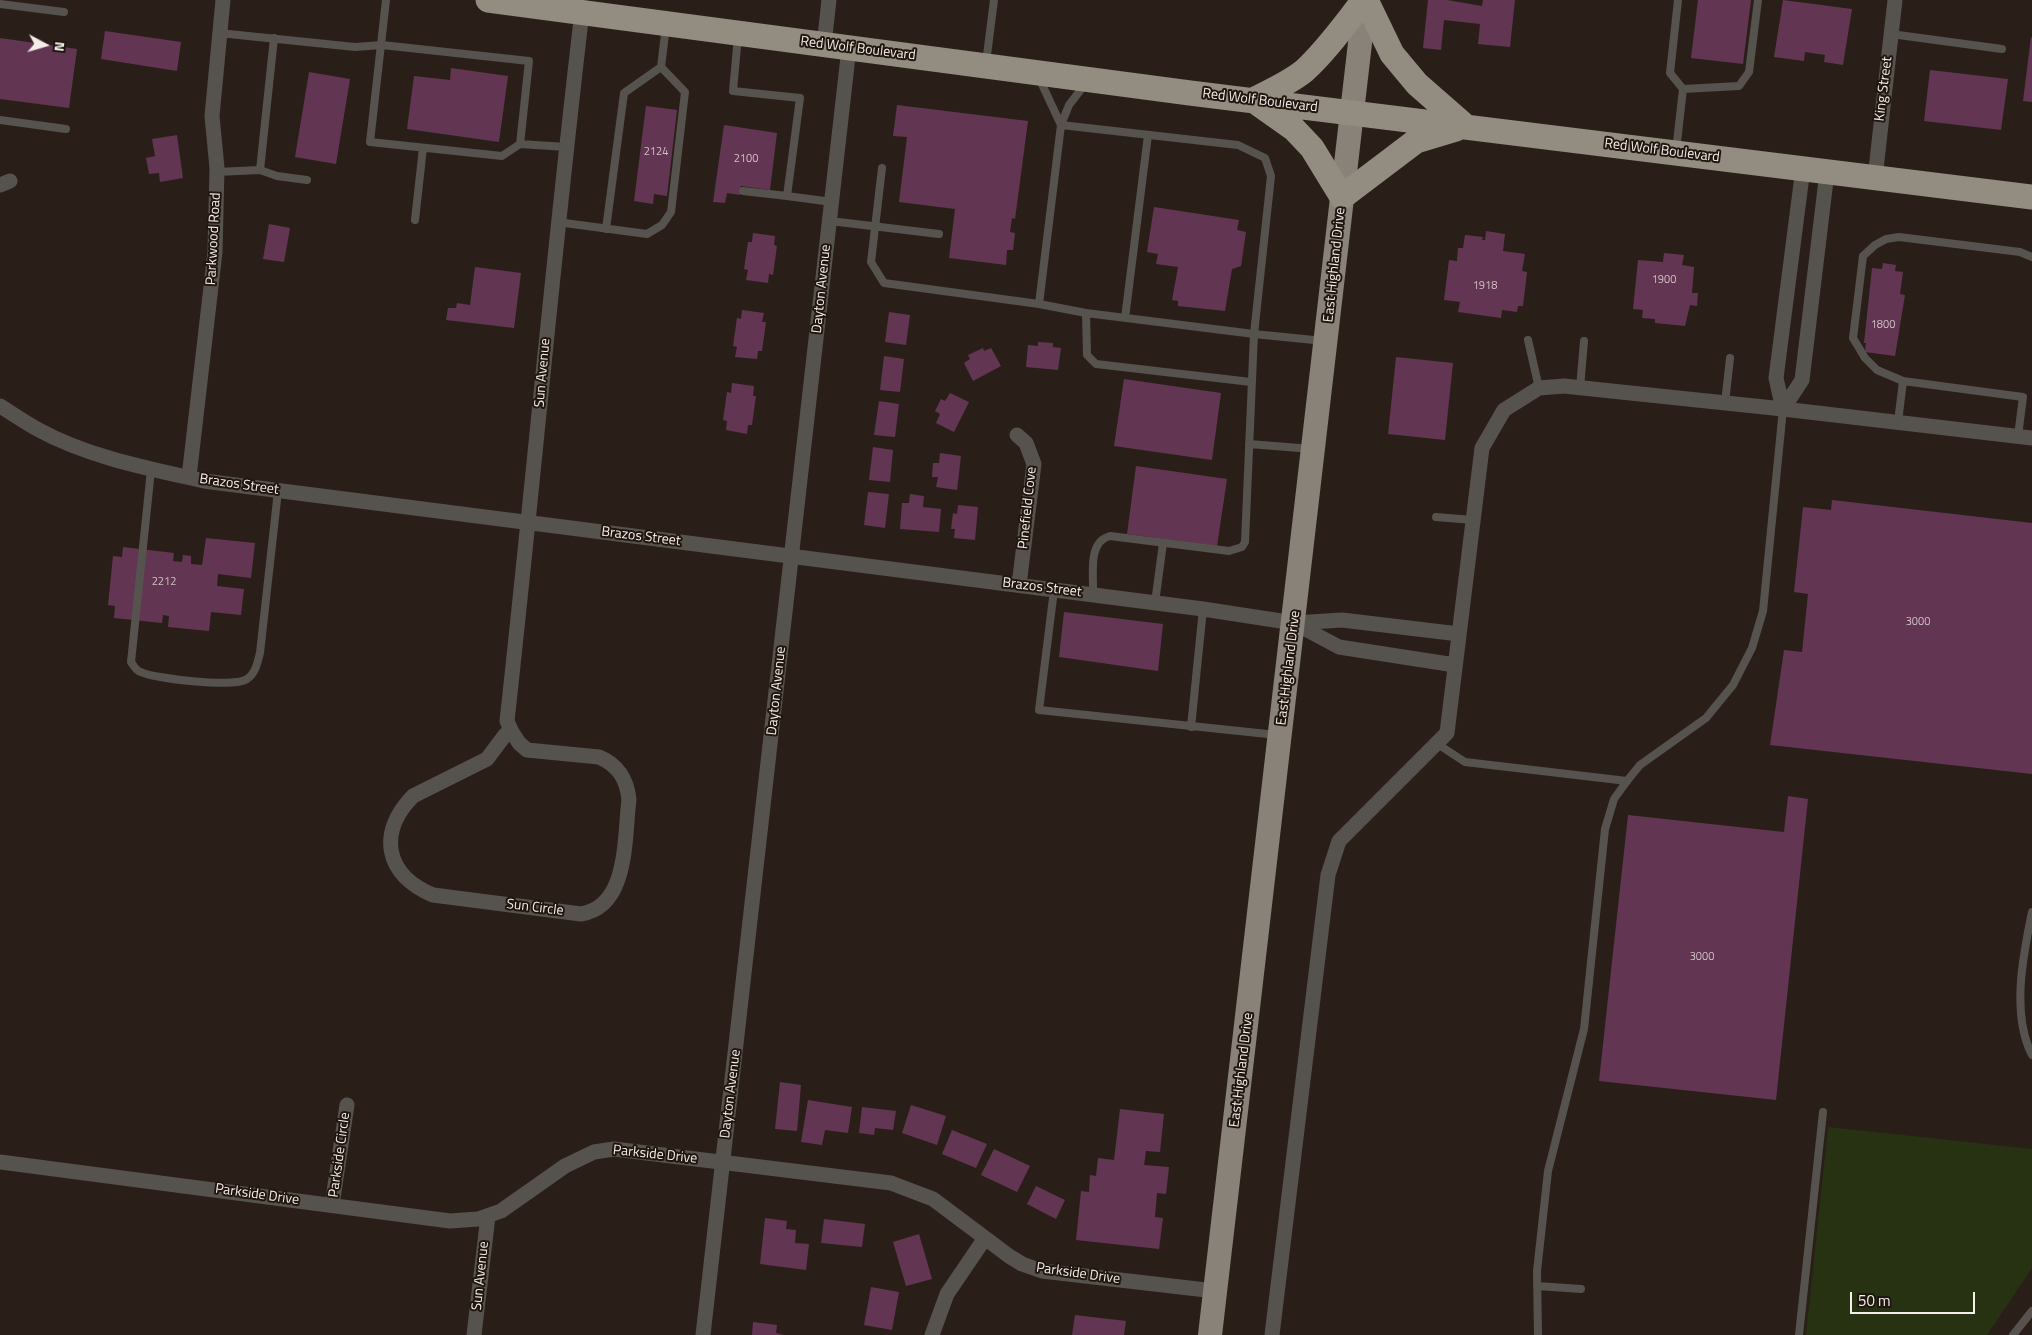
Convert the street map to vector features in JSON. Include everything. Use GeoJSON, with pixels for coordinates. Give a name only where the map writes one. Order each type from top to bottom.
{"type":"FeatureCollection","features":[{"type":"Feature","properties":{"kind":"highway","name":"Red Wolf Boulevard"},"geometry":{"type":"LineString","coordinates":[[489,0],[985,66],[2032,197]]}},
{"type":"Feature","properties":{"kind":"highway"},"geometry":{"type":"LineString","coordinates":[[1365,0],[1392,54],[1417,84],[1466,126],[1416,141],[1342,197],[1312,148],[1294,129],[1254,100],[1287,83],[1303,71],[1326,48],[1365,0]]}},
{"type":"Feature","properties":{"kind":"main road","name":"East Highland Drive"},"geometry":{"type":"LineString","coordinates":[[1210,1335],[1365,0]]}},
{"type":"Feature","properties":{"kind":"street","name":"Parkwood Road"},"geometry":{"type":"LineString","coordinates":[[190,478],[215,252],[217,172],[212,116],[223,0]]}},
{"type":"Feature","properties":{"kind":"street"},"geometry":{"type":"LineString","coordinates":[[824,45],[829,0]]}},
{"type":"Feature","properties":{"kind":"street","name":"King Street"},"geometry":{"type":"LineString","coordinates":[[1875,178],[1895,0]]}},
{"type":"Feature","properties":{"kind":"street","name":"Sun Avenue"},"geometry":{"type":"LineString","coordinates":[[512,732],[507,721],[529,524],[557,222],[582,12]]}},
{"type":"Feature","properties":{"kind":"street","name":"Dayton Avenue"},"geometry":{"type":"LineString","coordinates":[[703,1335],[849,48]]}},
{"type":"Feature","properties":{"kind":"street"},"geometry":{"type":"LineString","coordinates":[[1783,408],[1776,378],[1815,170]]}},
{"type":"Feature","properties":{"kind":"street"},"geometry":{"type":"LineString","coordinates":[[1783,408],[1802,380],[1815,170]]}},
{"type":"Feature","properties":{"kind":"street"},"geometry":{"type":"LineString","coordinates":[[1272,1335],[1328,875],[1339,841],[1447,733],[1482,448],[1504,410],[1539,388],[1580,388],[1783,408],[2025,437]]}},
{"type":"Feature","properties":{"kind":"street","name":"Brazos Street"},"geometry":{"type":"LineString","coordinates":[[0,406],[40,431],[60,440],[151,470],[190,478],[529,524],[1203,609],[1294,623]]}},
{"type":"Feature","properties":{"kind":"street","name":"Pinefield Cove"},"geometry":{"type":"LineString","coordinates":[[1017,435],[1026,443],[1034,464],[1019,586]]}},
{"type":"Feature","properties":{"kind":"street"},"geometry":{"type":"LineString","coordinates":[[1294,623],[1342,620],[1459,634]]}},
{"type":"Feature","properties":{"kind":"street"},"geometry":{"type":"LineString","coordinates":[[1294,623],[1339,647],[1455,666]]}},
{"type":"Feature","properties":{"kind":"street","name":"Sun Circle"},"geometry":{"type":"LineString","coordinates":[[512,732],[519,744],[528,750],[599,757],[609,762],[621,773],[628,789],[629,800],[619,882],[612,896],[599,909],[581,914],[433,895],[416,888],[396,867],[391,851],[390,835],[395,820],[409,801],[419,793],[487,759],[505,735],[512,732]]}},
{"type":"Feature","properties":{"kind":"street","name":"Parkside Circle"},"geometry":{"type":"LineString","coordinates":[[332,1205],[347,1105]]}},
{"type":"Feature","properties":{"kind":"street","name":"Parkside Drive"},"geometry":{"type":"LineString","coordinates":[[0,1162],[450,1221],[488,1216],[501,1211],[565,1166],[594,1152],[614,1149],[891,1183],[933,1199],[1022,1264],[1042,1271],[1216,1291]]}},
{"type":"Feature","properties":{"kind":"street","name":"Sun Avenue"},"geometry":{"type":"LineString","coordinates":[[474,1335],[488,1216]]}},
{"type":"Feature","properties":{"kind":"street"},"geometry":{"type":"LineString","coordinates":[[932,1335],[947,1294],[985,1238]]}},
{"type":"Feature","properties":{"kind":"lane"},"geometry":{"type":"LineString","coordinates":[[386,0],[370,142],[502,156],[520,144],[566,147]]}},
{"type":"Feature","properties":{"kind":"lane"},"geometry":{"type":"LineString","coordinates":[[985,66],[994,0]]}},
{"type":"Feature","properties":{"kind":"lane"},"geometry":{"type":"LineString","coordinates":[[1676,152],[1684,89],[1670,73],[1678,0]]}},
{"type":"Feature","properties":{"kind":"lane"},"geometry":{"type":"LineString","coordinates":[[1684,89],[1739,86],[1749,72],[1758,0]]}},
{"type":"Feature","properties":{"kind":"lane"},"geometry":{"type":"LineString","coordinates":[[0,4],[64,12]]}},
{"type":"Feature","properties":{"kind":"lane"},"geometry":{"type":"LineString","coordinates":[[606,229],[624,93],[661,67],[667,23]]}},
{"type":"Feature","properties":{"kind":"lane"},"geometry":{"type":"LineString","coordinates":[[220,33],[355,47],[382,45],[529,61],[520,144]]}},
{"type":"Feature","properties":{"kind":"lane"},"geometry":{"type":"LineString","coordinates":[[738,33],[733,91],[800,98],[787,196]]}},
{"type":"Feature","properties":{"kind":"lane"},"geometry":{"type":"LineString","coordinates":[[1891,34],[2002,49]]}},
{"type":"Feature","properties":{"kind":"lane"},"geometry":{"type":"LineString","coordinates":[[260,170],[274,38]]}},
{"type":"Feature","properties":{"kind":"lane"},"geometry":{"type":"LineString","coordinates":[[557,222],[647,234],[662,225],[671,212],[686,92],[661,67]]}},
{"type":"Feature","properties":{"kind":"lane"},"geometry":{"type":"LineString","coordinates":[[1035,72],[1050,99],[1061,126]]}},
{"type":"Feature","properties":{"kind":"lane"},"geometry":{"type":"LineString","coordinates":[[1039,304],[1061,126],[1069,105],[1090,79]]}},
{"type":"Feature","properties":{"kind":"lane"},"geometry":{"type":"LineString","coordinates":[[0,120],[66,129]]}},
{"type":"Feature","properties":{"kind":"lane"},"geometry":{"type":"LineString","coordinates":[[1061,126],[1238,145],[1265,158],[1271,176],[1254,334],[1244,542],[1242,547],[1229,551],[1110,536],[1102,538],[1094,548],[1093,595]]}},
{"type":"Feature","properties":{"kind":"lane"},"geometry":{"type":"LineString","coordinates":[[1125,318],[1148,135]]}},
{"type":"Feature","properties":{"kind":"lane"},"geometry":{"type":"LineString","coordinates":[[415,220],[423,148]]}},
{"type":"Feature","properties":{"kind":"lane"},"geometry":{"type":"LineString","coordinates":[[882,168],[871,262],[884,283],[1039,304],[1086,313],[1326,341]]}},
{"type":"Feature","properties":{"kind":"lane"},"geometry":{"type":"LineString","coordinates":[[217,172],[260,170],[277,176],[306,180]]}},
{"type":"Feature","properties":{"kind":"lane"},"geometry":{"type":"LineString","coordinates":[[743,191],[832,202]]}},
{"type":"Feature","properties":{"kind":"lane"},"geometry":{"type":"LineString","coordinates":[[830,222],[939,234]]}},
{"type":"Feature","properties":{"kind":"lane"},"geometry":{"type":"LineString","coordinates":[[2025,437],[2023,397],[1903,381],[1877,370],[1865,358],[1852,338],[1863,256],[1874,245],[1886,239],[1899,237],[2020,252],[2032,257]]}},
{"type":"Feature","properties":{"kind":"lane"},"geometry":{"type":"LineString","coordinates":[[1086,313],[1087,355],[1096,364],[1251,382]]}},
{"type":"Feature","properties":{"kind":"lane"},"geometry":{"type":"LineString","coordinates":[[1528,340],[1539,388]]}},
{"type":"Feature","properties":{"kind":"lane"},"geometry":{"type":"LineString","coordinates":[[1580,388],[1584,341]]}},
{"type":"Feature","properties":{"kind":"lane"},"geometry":{"type":"LineString","coordinates":[[1726,403],[1730,358]]}},
{"type":"Feature","properties":{"kind":"lane"},"geometry":{"type":"LineString","coordinates":[[1898,422],[1903,381]]}},
{"type":"Feature","properties":{"kind":"lane"},"geometry":{"type":"LineString","coordinates":[[1538,1335],[1536,1270],[1548,1171],[1584,1029],[1605,829],[1614,799],[1627,781],[1640,765],[1706,718],[1733,685],[1752,648],[1762,611],[1783,408]]}},
{"type":"Feature","properties":{"kind":"lane"},"geometry":{"type":"LineString","coordinates":[[1249,444],[1314,449]]}},
{"type":"Feature","properties":{"kind":"lane"},"geometry":{"type":"LineString","coordinates":[[151,470],[131,662],[138,672],[154,677],[233,684],[246,680],[255,670],[260,653],[278,490]]}},
{"type":"Feature","properties":{"kind":"lane"},"geometry":{"type":"LineString","coordinates":[[1436,517],[1474,520]]}},
{"type":"Feature","properties":{"kind":"lane"},"geometry":{"type":"LineString","coordinates":[[1155,603],[1163,543]]}},
{"type":"Feature","properties":{"kind":"lane"},"geometry":{"type":"LineString","coordinates":[[1054,590],[1039,710],[1281,736]]}},
{"type":"Feature","properties":{"kind":"lane"},"geometry":{"type":"LineString","coordinates":[[1191,727],[1203,609]]}},
{"type":"Feature","properties":{"kind":"lane"},"geometry":{"type":"LineString","coordinates":[[1436,743],[1465,762],[1627,781]]}},
{"type":"Feature","properties":{"kind":"lane"},"geometry":{"type":"LineString","coordinates":[[2032,912],[2020,994],[2027,1044],[2032,1055]]}},
{"type":"Feature","properties":{"kind":"lane"},"geometry":{"type":"LineString","coordinates":[[1799,1335],[1823,1112]]}},
{"type":"Feature","properties":{"kind":"lane"},"geometry":{"type":"LineString","coordinates":[[1537,1286],[1581,1289]]}},
{"type":"Feature","properties":{"kind":"lane"},"geometry":{"type":"LineString","coordinates":[[2012,1335],[2032,1311]]}},
{"type":"Feature","properties":{"kind":"green space"},"geometry":{"type":"Polygon","coordinates":[[[1828,1127],[2032,1149],[2032,1268],[1987,1335],[1806,1335],[1828,1127]]]}},
{"type":"Feature","properties":{"kind":"building"},"geometry":{"type":"Polygon","coordinates":[[[1428,0],[1447,0],[1482,6],[1483,0],[1515,0],[1510,47],[1478,44],[1480,24],[1444,20],[1441,50],[1423,48],[1428,0]]]}},
{"type":"Feature","properties":{"kind":"building"},"geometry":{"type":"Polygon","coordinates":[[[1698,0],[1751,0],[1743,64],[1691,58],[1698,0]]]}},
{"type":"Feature","properties":{"kind":"building"},"geometry":{"type":"Polygon","coordinates":[[[1783,0],[1852,9],[1843,65],[1824,62],[1825,55],[1805,52],[1804,61],[1774,57],[1783,0]]]}},
{"type":"Feature","properties":{"kind":"building"},"geometry":{"type":"Polygon","coordinates":[[[105,31],[181,42],[177,71],[101,59],[105,31]]]}},
{"type":"Feature","properties":{"kind":"building"},"geometry":{"type":"Polygon","coordinates":[[[0,38],[77,49],[69,108],[0,99],[0,38]]]}},
{"type":"Feature","properties":{"kind":"building"},"geometry":{"type":"Polygon","coordinates":[[[2032,38],[2032,102],[2023,101],[2032,38]]]}},
{"type":"Feature","properties":{"kind":"building"},"geometry":{"type":"Polygon","coordinates":[[[451,68],[508,76],[499,142],[407,129],[414,76],[450,80],[451,68]]]}},
{"type":"Feature","properties":{"kind":"building"},"geometry":{"type":"Polygon","coordinates":[[[1930,70],[2008,79],[2001,130],[1924,121],[1930,70]]]}},
{"type":"Feature","properties":{"kind":"building"},"geometry":{"type":"Polygon","coordinates":[[[309,72],[350,79],[336,164],[295,157],[309,72]]]}},
{"type":"Feature","properties":{"kind":"building"},"geometry":{"type":"Polygon","coordinates":[[[897,105],[1028,121],[1015,219],[1012,218],[1010,232],[1015,233],[1013,250],[1007,250],[1006,265],[949,258],[955,209],[899,202],[907,137],[893,136],[897,105]]]}},
{"type":"Feature","properties":{"kind":"building"},"geometry":{"type":"Polygon","coordinates":[[[646,106],[677,110],[667,196],[654,194],[653,204],[634,201],[646,106]]]}},
{"type":"Feature","properties":{"kind":"building"},"geometry":{"type":"Polygon","coordinates":[[[724,125],[777,133],[770,190],[741,186],[740,195],[727,193],[725,203],[713,202],[724,125]]]}},
{"type":"Feature","properties":{"kind":"building"},"geometry":{"type":"Polygon","coordinates":[[[177,135],[183,178],[160,182],[159,173],[149,174],[146,158],[155,156],[152,139],[177,135]]]}},
{"type":"Feature","properties":{"kind":"building"},"geometry":{"type":"Polygon","coordinates":[[[1154,207],[1239,220],[1237,230],[1246,232],[1241,266],[1232,269],[1225,311],[1178,306],[1178,301],[1172,300],[1178,267],[1156,264],[1158,254],[1147,252],[1154,207]]]}},
{"type":"Feature","properties":{"kind":"building"},"geometry":{"type":"Polygon","coordinates":[[[269,224],[290,228],[284,262],[263,259],[269,224]]]}},
{"type":"Feature","properties":{"kind":"building"},"geometry":{"type":"Polygon","coordinates":[[[1486,231],[1505,234],[1503,251],[1525,254],[1522,271],[1527,272],[1523,306],[1518,306],[1517,312],[1502,310],[1501,318],[1458,312],[1460,302],[1444,300],[1449,260],[1457,261],[1458,248],[1463,248],[1465,235],[1483,237],[1482,240],[1485,240],[1486,231]]]}},
{"type":"Feature","properties":{"kind":"building"},"geometry":{"type":"Polygon","coordinates":[[[753,233],[775,236],[774,245],[777,246],[773,275],[769,274],[768,283],[746,280],[748,270],[744,269],[748,242],[752,242],[753,233]]]}},
{"type":"Feature","properties":{"kind":"building"},"geometry":{"type":"Polygon","coordinates":[[[1664,253],[1684,255],[1682,265],[1694,267],[1692,293],[1698,293],[1697,306],[1690,305],[1685,326],[1655,323],[1655,319],[1642,318],[1643,310],[1633,309],[1638,260],[1663,262],[1664,253]]]}},
{"type":"Feature","properties":{"kind":"building"},"geometry":{"type":"Polygon","coordinates":[[[1883,263],[1896,265],[1895,271],[1903,272],[1900,294],[1905,295],[1895,356],[1865,352],[1866,343],[1864,343],[1872,268],[1882,269],[1883,263]]]}},
{"type":"Feature","properties":{"kind":"building"},"geometry":{"type":"Polygon","coordinates":[[[475,267],[521,273],[514,328],[446,320],[448,308],[456,308],[457,303],[470,305],[475,267]]]}},
{"type":"Feature","properties":{"kind":"building"},"geometry":{"type":"Polygon","coordinates":[[[742,310],[764,313],[762,322],[766,322],[762,351],[758,351],[757,359],[735,357],[737,347],[733,346],[737,318],[741,319],[742,310]]]}},
{"type":"Feature","properties":{"kind":"building"},"geometry":{"type":"Polygon","coordinates":[[[889,312],[910,315],[906,345],[885,342],[889,312]]]}},
{"type":"Feature","properties":{"kind":"building"},"geometry":{"type":"Polygon","coordinates":[[[1038,342],[1053,343],[1053,347],[1061,348],[1058,370],[1026,367],[1028,345],[1038,346],[1038,342]]]}},
{"type":"Feature","properties":{"kind":"building"},"geometry":{"type":"Polygon","coordinates":[[[983,348],[984,351],[991,348],[1001,366],[973,381],[964,363],[970,359],[968,355],[983,348]]]}},
{"type":"Feature","properties":{"kind":"building"},"geometry":{"type":"Polygon","coordinates":[[[884,356],[904,359],[900,392],[880,390],[884,356]]]}},
{"type":"Feature","properties":{"kind":"building"},"geometry":{"type":"Polygon","coordinates":[[[1396,357],[1453,363],[1445,440],[1388,434],[1396,357]]]}},
{"type":"Feature","properties":{"kind":"building"},"geometry":{"type":"Polygon","coordinates":[[[1124,379],[1221,393],[1212,460],[1114,446],[1124,379]]]}},
{"type":"Feature","properties":{"kind":"building"},"geometry":{"type":"Polygon","coordinates":[[[732,383],[754,386],[753,396],[756,396],[752,425],[748,425],[747,434],[726,430],[727,421],[723,420],[727,392],[731,393],[732,383]]]}},
{"type":"Feature","properties":{"kind":"building"},"geometry":{"type":"Polygon","coordinates":[[[950,393],[969,402],[954,432],[936,423],[940,414],[935,411],[941,399],[945,401],[950,393]]]}},
{"type":"Feature","properties":{"kind":"building"},"geometry":{"type":"Polygon","coordinates":[[[879,401],[899,404],[895,437],[874,435],[879,401]]]}},
{"type":"Feature","properties":{"kind":"building"},"geometry":{"type":"Polygon","coordinates":[[[873,447],[893,450],[890,482],[869,480],[873,447]]]}},
{"type":"Feature","properties":{"kind":"building"},"geometry":{"type":"Polygon","coordinates":[[[940,453],[961,456],[957,490],[936,487],[938,477],[932,477],[933,463],[939,463],[940,453]]]}},
{"type":"Feature","properties":{"kind":"building"},"geometry":{"type":"Polygon","coordinates":[[[1136,466],[1227,479],[1217,546],[1127,534],[1136,466]]]}},
{"type":"Feature","properties":{"kind":"building"},"geometry":{"type":"Polygon","coordinates":[[[868,492],[889,494],[885,528],[864,525],[868,492]]]}},
{"type":"Feature","properties":{"kind":"building"},"geometry":{"type":"Polygon","coordinates":[[[910,494],[924,496],[923,507],[941,509],[939,532],[900,529],[902,503],[909,503],[910,494]]]}},
{"type":"Feature","properties":{"kind":"building"},"geometry":{"type":"Polygon","coordinates":[[[1832,500],[2032,523],[2032,774],[1770,745],[1784,650],[1802,652],[1808,594],[1794,592],[1803,507],[1831,510],[1832,500]]]}},
{"type":"Feature","properties":{"kind":"building"},"geometry":{"type":"Polygon","coordinates":[[[958,505],[978,507],[975,540],[954,538],[955,529],[951,529],[953,513],[957,514],[958,505]]]}},
{"type":"Feature","properties":{"kind":"building"},"geometry":{"type":"Polygon","coordinates":[[[206,538],[255,543],[251,578],[218,574],[217,586],[244,589],[241,615],[211,612],[209,631],[168,627],[169,616],[163,615],[162,623],[114,618],[115,606],[108,605],[113,556],[122,557],[123,547],[174,553],[173,561],[182,562],[183,555],[191,556],[191,564],[202,565],[206,538]]]}},
{"type":"Feature","properties":{"kind":"building"},"geometry":{"type":"Polygon","coordinates":[[[1064,612],[1163,624],[1158,671],[1059,657],[1064,612]]]}},
{"type":"Feature","properties":{"kind":"building"},"geometry":{"type":"Polygon","coordinates":[[[1788,796],[1808,799],[1776,1100],[1599,1081],[1628,815],[1784,832],[1788,796]]]}},
{"type":"Feature","properties":{"kind":"building"},"geometry":{"type":"Polygon","coordinates":[[[780,1082],[801,1085],[797,1131],[775,1129],[780,1082]]]}},
{"type":"Feature","properties":{"kind":"building"},"geometry":{"type":"Polygon","coordinates":[[[808,1100],[852,1107],[848,1133],[825,1130],[822,1145],[801,1142],[808,1100]]]}},
{"type":"Feature","properties":{"kind":"building"},"geometry":{"type":"Polygon","coordinates":[[[911,1105],[946,1116],[937,1145],[902,1133],[911,1105]]]}},
{"type":"Feature","properties":{"kind":"building"},"geometry":{"type":"Polygon","coordinates":[[[862,1107],[896,1111],[893,1130],[875,1128],[874,1135],[859,1133],[862,1107]]]}},
{"type":"Feature","properties":{"kind":"building"},"geometry":{"type":"Polygon","coordinates":[[[1120,1109],[1164,1114],[1160,1152],[1146,1151],[1144,1165],[1169,1167],[1166,1194],[1157,1193],[1155,1217],[1163,1218],[1159,1249],[1076,1240],[1081,1191],[1089,1192],[1090,1175],[1096,1176],[1098,1158],[1114,1160],[1120,1109]]]}},
{"type":"Feature","properties":{"kind":"building"},"geometry":{"type":"Polygon","coordinates":[[[952,1130],[987,1144],[976,1168],[942,1154],[952,1130]]]}},
{"type":"Feature","properties":{"kind":"building"},"geometry":{"type":"Polygon","coordinates":[[[994,1149],[1030,1166],[1017,1192],[981,1175],[994,1149]]]}},
{"type":"Feature","properties":{"kind":"building"},"geometry":{"type":"Polygon","coordinates":[[[1036,1186],[1065,1200],[1056,1219],[1027,1204],[1036,1186]]]}},
{"type":"Feature","properties":{"kind":"building"},"geometry":{"type":"Polygon","coordinates":[[[765,1218],[787,1221],[786,1229],[796,1230],[795,1243],[809,1244],[806,1270],[760,1264],[765,1218]]]}},
{"type":"Feature","properties":{"kind":"building"},"geometry":{"type":"Polygon","coordinates":[[[824,1219],[865,1224],[862,1247],[821,1243],[824,1219]]]}},
{"type":"Feature","properties":{"kind":"building"},"geometry":{"type":"Polygon","coordinates":[[[919,1234],[932,1279],[906,1286],[893,1242],[919,1234]]]}},
{"type":"Feature","properties":{"kind":"building"},"geometry":{"type":"Polygon","coordinates":[[[871,1287],[899,1292],[892,1330],[864,1325],[871,1287]]]}},
{"type":"Feature","properties":{"kind":"building"},"geometry":{"type":"Polygon","coordinates":[[[1075,1315],[1126,1321],[1124,1335],[1072,1335],[1075,1315]]]}},
{"type":"Feature","properties":{"kind":"building"},"geometry":{"type":"Polygon","coordinates":[[[753,1322],[777,1325],[776,1333],[784,1335],[752,1335],[753,1322]]]}}]}
